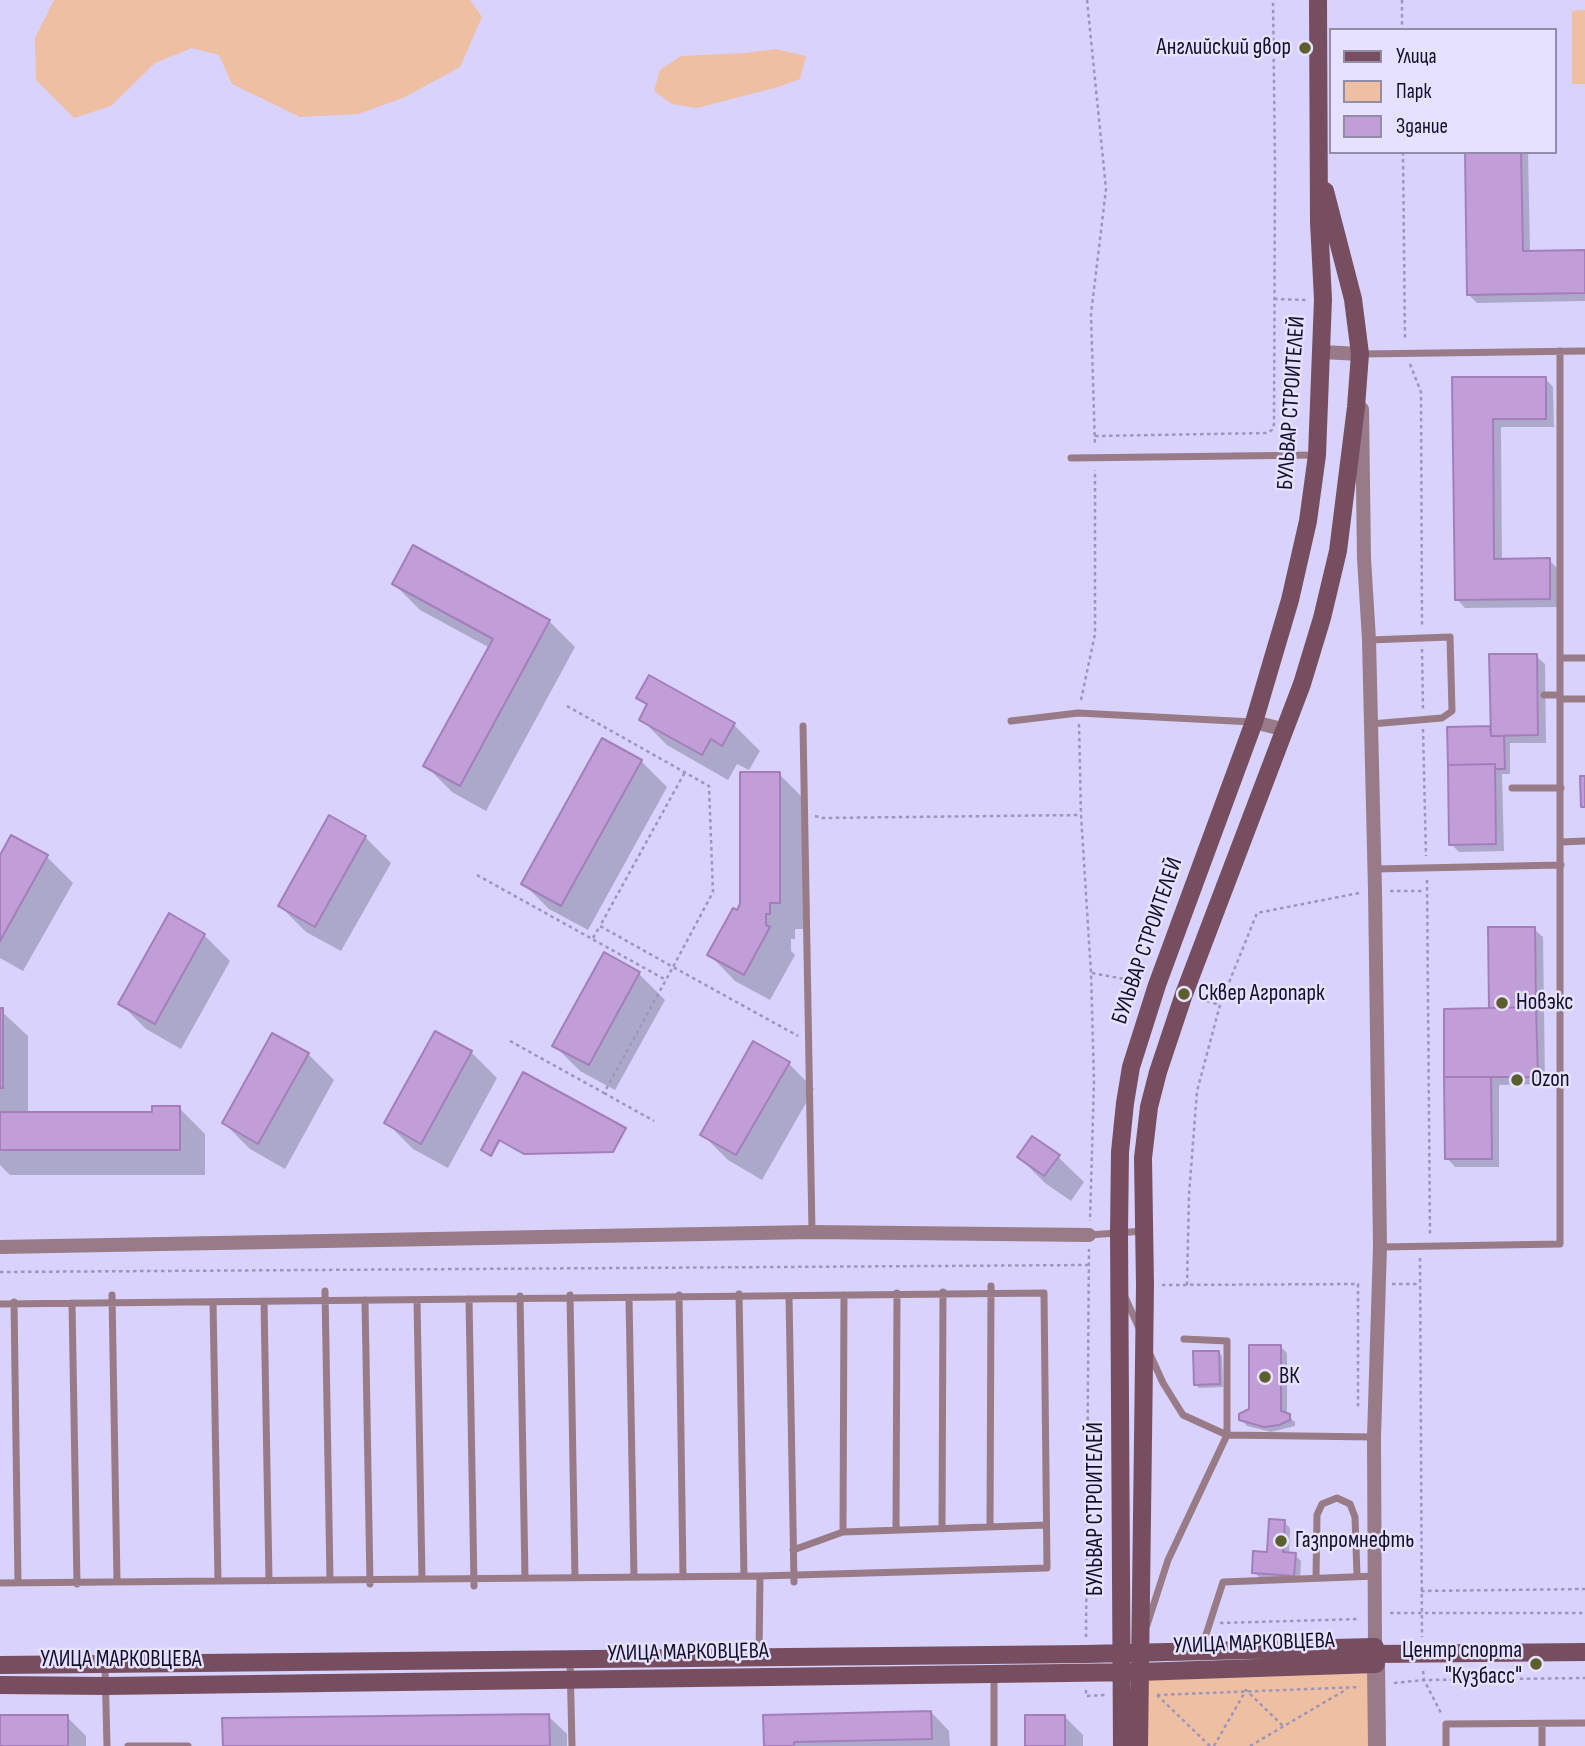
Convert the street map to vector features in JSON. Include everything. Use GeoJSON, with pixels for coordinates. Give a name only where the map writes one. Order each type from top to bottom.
{"type":"FeatureCollection","features":[{"type":"Feature","properties":{"kind":"main road","name":"БУЛЬВАР СТРОИТЕЛЕЙ"},"geometry":{"type":"LineString","coordinates":[[1122,1746],[1130,1672],[1119,1233],[1120,1152],[1125,1103],[1131,1067],[1157,985],[1254,722],[1302,553],[1317,455],[1322,352],[1318,0]]}},
{"type":"Feature","properties":{"kind":"main road","name":"БУЛЬВАР СТРОИТЕЛЕЙ"},"geometry":{"type":"LineString","coordinates":[[1130,1652],[1144,1339],[1143,1158],[1149,1107],[1184,995],[1286,730],[1322,618],[1338,551],[1360,354],[1353,299],[1319,167]]}},
{"type":"Feature","properties":{"kind":"main road","name":"УЛИЦА МАРКОВЦЕВА"},"geometry":{"type":"LineString","coordinates":[[0,1665],[1200,1651],[1376,1655]]}},
{"type":"Feature","properties":{"kind":"main road","name":"УЛИЦА МАРКОВЦЕВА"},"geometry":{"type":"LineString","coordinates":[[0,1685],[106,1686],[1130,1672],[1376,1655],[1585,1652]]}},
{"type":"Feature","properties":{"kind":"main road","name":"БУЛЬВАР СТРОИТЕЛЕЙ"},"geometry":{"type":"LineString","coordinates":[[1130,1672],[1138,1694],[1139,1746]]}},
{"type":"Feature","properties":{"kind":"street"},"geometry":{"type":"LineString","coordinates":[[1322,352],[1360,354]]}},
{"type":"Feature","properties":{"kind":"street","name":"БУЛЬВАР СТРОИТЕЛЕЙ"},"geometry":{"type":"LineString","coordinates":[[1360,354],[1376,890],[1380,1247],[1374,1437],[1377,1746]]}},
{"type":"Feature","properties":{"kind":"street"},"geometry":{"type":"LineString","coordinates":[[1338,551],[1350,551],[1364,558]]}},
{"type":"Feature","properties":{"kind":"street"},"geometry":{"type":"LineString","coordinates":[[1254,722],[1286,730]]}},
{"type":"Feature","properties":{"kind":"street"},"geometry":{"type":"LineString","coordinates":[[0,1247],[812,1232],[1089,1235]]}},
{"type":"Feature","properties":{"kind":"lane"},"geometry":{"type":"LineString","coordinates":[[1380,1247],[1560,1244],[1560,351]]}},
{"type":"Feature","properties":{"kind":"lane"},"geometry":{"type":"LineString","coordinates":[[1360,354],[1585,351]]}},
{"type":"Feature","properties":{"kind":"lane"},"geometry":{"type":"LineString","coordinates":[[1071,458],[1317,455]]}},
{"type":"Feature","properties":{"kind":"lane"},"geometry":{"type":"LineString","coordinates":[[1369,640],[1450,637],[1452,711],[1442,718],[1371,724]]}},
{"type":"Feature","properties":{"kind":"lane"},"geometry":{"type":"LineString","coordinates":[[1561,658],[1585,659]]}},
{"type":"Feature","properties":{"kind":"lane"},"geometry":{"type":"LineString","coordinates":[[1544,695],[1585,699]]}},
{"type":"Feature","properties":{"kind":"lane"},"geometry":{"type":"LineString","coordinates":[[1011,721],[1078,713],[1254,722]]}},
{"type":"Feature","properties":{"kind":"lane"},"geometry":{"type":"LineString","coordinates":[[803,726],[812,1232]]}},
{"type":"Feature","properties":{"kind":"lane"},"geometry":{"type":"LineString","coordinates":[[1511,788],[1561,789]]}},
{"type":"Feature","properties":{"kind":"lane"},"geometry":{"type":"LineString","coordinates":[[1561,842],[1585,841]]}},
{"type":"Feature","properties":{"kind":"lane"},"geometry":{"type":"LineString","coordinates":[[1375,869],[1561,865]]}},
{"type":"Feature","properties":{"kind":"lane"},"geometry":{"type":"LineString","coordinates":[[1089,1235],[1145,1231]]}},
{"type":"Feature","properties":{"kind":"lane"},"geometry":{"type":"LineString","coordinates":[[1120,1286],[1164,1384],[1183,1415],[1227,1436],[1374,1437]]}},
{"type":"Feature","properties":{"kind":"lane"},"geometry":{"type":"LineString","coordinates":[[990,1527],[991,1290]]}},
{"type":"Feature","properties":{"kind":"lane"},"geometry":{"type":"LineString","coordinates":[[0,1304],[72,1303],[113,1299],[214,1302],[520,1296],[844,1296],[991,1290],[1044,1293],[1047,1568],[794,1578],[744,1576],[525,1578],[474,1582],[422,1579],[370,1582],[330,1580],[0,1583]]}},
{"type":"Feature","properties":{"kind":"lane"},"geometry":{"type":"LineString","coordinates":[[325,1291],[330,1580]]}},
{"type":"Feature","properties":{"kind":"lane"},"geometry":{"type":"LineString","coordinates":[[896,1530],[897,1293]]}},
{"type":"Feature","properties":{"kind":"lane"},"geometry":{"type":"LineString","coordinates":[[942,1529],[943,1293]]}},
{"type":"Feature","properties":{"kind":"lane"},"geometry":{"type":"LineString","coordinates":[[739,1294],[744,1576]]}},
{"type":"Feature","properties":{"kind":"lane"},"geometry":{"type":"LineString","coordinates":[[520,1296],[525,1578]]}},
{"type":"Feature","properties":{"kind":"lane"},"geometry":{"type":"LineString","coordinates":[[570,1296],[575,1578]]}},
{"type":"Feature","properties":{"kind":"lane"},"geometry":{"type":"LineString","coordinates":[[679,1296],[683,1577]]}},
{"type":"Feature","properties":{"kind":"lane"},"geometry":{"type":"LineString","coordinates":[[789,1296],[794,1578]]}},
{"type":"Feature","properties":{"kind":"lane"},"geometry":{"type":"LineString","coordinates":[[843,1532],[844,1296]]}},
{"type":"Feature","properties":{"kind":"lane"},"geometry":{"type":"LineString","coordinates":[[629,1298],[634,1577]]}},
{"type":"Feature","properties":{"kind":"lane"},"geometry":{"type":"LineString","coordinates":[[113,1299],[117,1582]]}},
{"type":"Feature","properties":{"kind":"lane"},"geometry":{"type":"LineString","coordinates":[[469,1299],[474,1582]]}},
{"type":"Feature","properties":{"kind":"lane"},"geometry":{"type":"LineString","coordinates":[[365,1300],[370,1582]]}},
{"type":"Feature","properties":{"kind":"lane"},"geometry":{"type":"LineString","coordinates":[[417,1300],[422,1579]]}},
{"type":"Feature","properties":{"kind":"lane"},"geometry":{"type":"LineString","coordinates":[[264,1301],[269,1581]]}},
{"type":"Feature","properties":{"kind":"lane"},"geometry":{"type":"LineString","coordinates":[[214,1302],[218,1581]]}},
{"type":"Feature","properties":{"kind":"lane"},"geometry":{"type":"LineString","coordinates":[[14,1303],[18,1583]]}},
{"type":"Feature","properties":{"kind":"lane"},"geometry":{"type":"LineString","coordinates":[[72,1303],[77,1584]]}},
{"type":"Feature","properties":{"kind":"lane"},"geometry":{"type":"LineString","coordinates":[[1130,1652],[1168,1559],[1227,1436],[1227,1342],[1184,1339]]}},
{"type":"Feature","properties":{"kind":"lane"},"geometry":{"type":"LineString","coordinates":[[1316,1578],[1317,1515],[1322,1504],[1337,1498],[1350,1504],[1355,1517],[1357,1576]]}},
{"type":"Feature","properties":{"kind":"lane"},"geometry":{"type":"LineString","coordinates":[[793,1550],[843,1532],[1046,1525]]}},
{"type":"Feature","properties":{"kind":"lane"},"geometry":{"type":"LineString","coordinates":[[759,1658],[760,1576]]}},
{"type":"Feature","properties":{"kind":"lane"},"geometry":{"type":"LineString","coordinates":[[1200,1651],[1223,1582],[1376,1576]]}},
{"type":"Feature","properties":{"kind":"lane"},"geometry":{"type":"LineString","coordinates":[[570,1658],[572,1746]]}},
{"type":"Feature","properties":{"kind":"lane"},"geometry":{"type":"LineString","coordinates":[[105,1663],[107,1746]]}},
{"type":"Feature","properties":{"kind":"lane"},"geometry":{"type":"LineString","coordinates":[[994,1673],[994,1746]]}},
{"type":"Feature","properties":{"kind":"lane"},"geometry":{"type":"LineString","coordinates":[[1447,1746],[1446,1724],[1585,1723]]}},
{"type":"Feature","properties":{"kind":"lane"},"geometry":{"type":"LineString","coordinates":[[1542,1724],[1542,1746]]}},
{"type":"Feature","properties":{"kind":"lane"},"geometry":{"type":"LineString","coordinates":[[128,1746],[188,1746]]}},
{"type":"Feature","properties":{"kind":"path"},"geometry":{"type":"LineString","coordinates":[[1086,1654],[1088,1265],[1094,1081],[1078,713],[1095,634],[1095,436],[1091,314],[1106,189],[1087,0]]}},
{"type":"Feature","properties":{"kind":"path"},"geometry":{"type":"LineString","coordinates":[[1095,436],[1267,433],[1274,424],[1273,0]]}},
{"type":"Feature","properties":{"kind":"path"},"geometry":{"type":"LineString","coordinates":[[1402,0],[1402,28]]}},
{"type":"Feature","properties":{"kind":"path"},"geometry":{"type":"LineString","coordinates":[[1403,154],[1405,353],[1421,392],[1430,1247]]}},
{"type":"Feature","properties":{"kind":"path"},"geometry":{"type":"LineString","coordinates":[[1274,299],[1306,300]]}},
{"type":"Feature","properties":{"kind":"path"},"geometry":{"type":"LineString","coordinates":[[567,706],[709,786],[713,892],[604,1093]]}},
{"type":"Feature","properties":{"kind":"path"},"geometry":{"type":"LineString","coordinates":[[592,939],[685,772]]}},
{"type":"Feature","properties":{"kind":"path"},"geometry":{"type":"LineString","coordinates":[[806,814],[823,818],[1081,816]]}},
{"type":"Feature","properties":{"kind":"path"},"geometry":{"type":"LineString","coordinates":[[477,875],[666,980]]}},
{"type":"Feature","properties":{"kind":"path"},"geometry":{"type":"LineString","coordinates":[[1187,1285],[1189,1195],[1197,1091],[1220,1005],[1257,914],[1376,890],[1426,891]]}},
{"type":"Feature","properties":{"kind":"path"},"geometry":{"type":"LineString","coordinates":[[600,926],[807,1041]]}},
{"type":"Feature","properties":{"kind":"path"},"geometry":{"type":"LineString","coordinates":[[510,1041],[654,1121]]}},
{"type":"Feature","properties":{"kind":"path"},"geometry":{"type":"LineString","coordinates":[[1420,1248],[1421,1613],[1424,1680],[1446,1724]]}},
{"type":"Feature","properties":{"kind":"path"},"geometry":{"type":"LineString","coordinates":[[0,1272],[1088,1265]]}},
{"type":"Feature","properties":{"kind":"path"},"geometry":{"type":"LineString","coordinates":[[1144,1285],[1358,1284],[1358,1409]]}},
{"type":"Feature","properties":{"kind":"path"},"geometry":{"type":"LineString","coordinates":[[1380,1284],[1420,1284]]}},
{"type":"Feature","properties":{"kind":"path"},"geometry":{"type":"LineString","coordinates":[[1421,1591],[1585,1589]]}},
{"type":"Feature","properties":{"kind":"path"},"geometry":{"type":"LineString","coordinates":[[1210,1623],[1375,1618],[1391,1612],[1585,1613]]}},
{"type":"Feature","properties":{"kind":"path"},"geometry":{"type":"LineString","coordinates":[[1138,1694],[1349,1688],[1424,1680],[1585,1678]]}},
{"type":"Feature","properties":{"kind":"path"},"geometry":{"type":"LineString","coordinates":[[1250,1746],[1349,1688]]}},
{"type":"Feature","properties":{"kind":"path"},"geometry":{"type":"LineString","coordinates":[[1157,1695],[1212,1746],[1246,1690]]}},
{"type":"Feature","properties":{"kind":"path"},"geometry":{"type":"LineString","coordinates":[[1246,1690],[1283,1726]]}},
{"type":"Feature","properties":{"kind":"green space"},"geometry":{"type":"Polygon","coordinates":[[[54,0],[470,0],[482,17],[460,67],[403,98],[358,114],[300,117],[232,84],[219,55],[192,48],[155,63],[111,106],[74,118],[36,80],[35,38],[54,0]]]}},
{"type":"Feature","properties":{"kind":"green space"},"geometry":{"type":"Polygon","coordinates":[[[1585,10],[1585,84],[1572,84],[1572,11],[1585,10]]]}},
{"type":"Feature","properties":{"kind":"green space"},"geometry":{"type":"Polygon","coordinates":[[[776,49],[806,56],[800,79],[697,108],[672,104],[654,91],[660,70],[681,56],[776,49]]]}},
{"type":"Feature","properties":{"kind":"green space"},"geometry":{"type":"Polygon","coordinates":[[[1376,1664],[1377,1746],[1139,1746],[1138,1672],[1376,1664]]]}},
{"type":"Feature","properties":{"kind":"building"},"geometry":{"type":"Polygon","coordinates":[[[1465,154],[1521,154],[1523,251],[1585,250],[1585,293],[1467,295],[1465,154]]]}},
{"type":"Feature","properties":{"kind":"building"},"geometry":{"type":"Polygon","coordinates":[[[1452,377],[1546,377],[1546,419],[1493,419],[1494,559],[1550,558],[1550,599],[1455,600],[1452,377]]]}},
{"type":"Feature","properties":{"kind":"building"},"geometry":{"type":"Polygon","coordinates":[[[413,545],[550,620],[460,786],[423,766],[493,639],[392,584],[413,545]]]}},
{"type":"Feature","properties":{"kind":"building"},"geometry":{"type":"Polygon","coordinates":[[[1489,654],[1537,654],[1538,735],[1491,736],[1489,654]]]}},
{"type":"Feature","properties":{"kind":"building"},"geometry":{"type":"Polygon","coordinates":[[[649,675],[735,723],[722,746],[711,739],[702,755],[639,720],[647,704],[636,698],[649,675]]]}},
{"type":"Feature","properties":{"kind":"building"},"geometry":{"type":"Polygon","coordinates":[[[1490,726],[1491,736],[1504,736],[1505,769],[1495,769],[1495,764],[1448,765],[1447,727],[1490,726]]]}},
{"type":"Feature","properties":{"kind":"building"},"geometry":{"type":"Polygon","coordinates":[[[602,738],[642,760],[561,906],[521,884],[602,738]]]}},
{"type":"Feature","properties":{"kind":"building"},"geometry":{"type":"Polygon","coordinates":[[[1495,764],[1496,844],[1449,845],[1448,765],[1495,764]]]}},
{"type":"Feature","properties":{"kind":"building"},"geometry":{"type":"Polygon","coordinates":[[[740,772],[780,772],[780,903],[770,903],[766,925],[770,927],[744,975],[707,955],[733,908],[737,910],[740,904],[740,772]]]}},
{"type":"Feature","properties":{"kind":"building"},"geometry":{"type":"Polygon","coordinates":[[[1580,776],[1585,776],[1585,807],[1581,807],[1580,776]]]}},
{"type":"Feature","properties":{"kind":"building"},"geometry":{"type":"Polygon","coordinates":[[[329,815],[366,836],[315,927],[278,906],[329,815]]]}},
{"type":"Feature","properties":{"kind":"building"},"geometry":{"type":"Polygon","coordinates":[[[11,835],[48,855],[0,941],[0,855],[11,835]]]}},
{"type":"Feature","properties":{"kind":"building"},"geometry":{"type":"Polygon","coordinates":[[[169,913],[205,934],[155,1024],[118,1004],[169,913]]]}},
{"type":"Feature","properties":{"kind":"building"},"geometry":{"type":"Polygon","coordinates":[[[1488,927],[1535,927],[1536,1007],[1489,1008],[1488,927]]]}},
{"type":"Feature","properties":{"kind":"building"},"geometry":{"type":"Polygon","coordinates":[[[604,952],[640,972],[589,1065],[552,1046],[604,952]]]}},
{"type":"Feature","properties":{"kind":"building"},"geometry":{"type":"Polygon","coordinates":[[[1536,1007],[1538,1077],[1444,1077],[1444,1009],[1536,1007]]]}},
{"type":"Feature","properties":{"kind":"building"},"geometry":{"type":"Polygon","coordinates":[[[0,1008],[3,1008],[3,1088],[0,1088],[0,1008]]]}},
{"type":"Feature","properties":{"kind":"building"},"geometry":{"type":"Polygon","coordinates":[[[435,1031],[472,1051],[421,1144],[384,1123],[435,1031]]]}},
{"type":"Feature","properties":{"kind":"building"},"geometry":{"type":"Polygon","coordinates":[[[272,1033],[309,1053],[258,1144],[222,1123],[272,1033]]]}},
{"type":"Feature","properties":{"kind":"building"},"geometry":{"type":"Polygon","coordinates":[[[753,1041],[790,1062],[736,1155],[700,1135],[753,1041]]]}},
{"type":"Feature","properties":{"kind":"building"},"geometry":{"type":"Polygon","coordinates":[[[523,1072],[626,1128],[613,1152],[524,1154],[499,1140],[491,1156],[481,1150],[523,1072]]]}},
{"type":"Feature","properties":{"kind":"building"},"geometry":{"type":"Polygon","coordinates":[[[1444,1077],[1491,1077],[1492,1159],[1445,1159],[1444,1077]]]}},
{"type":"Feature","properties":{"kind":"building"},"geometry":{"type":"Polygon","coordinates":[[[152,1106],[180,1106],[180,1150],[0,1150],[0,1112],[152,1112],[152,1106]]]}},
{"type":"Feature","properties":{"kind":"building"},"geometry":{"type":"Polygon","coordinates":[[[1032,1136],[1060,1155],[1044,1176],[1017,1157],[1032,1136]]]}},
{"type":"Feature","properties":{"kind":"building","name":"ВК"},"geometry":{"type":"Polygon","coordinates":[[[1249,1345],[1281,1345],[1281,1411],[1290,1414],[1290,1420],[1264,1427],[1239,1420],[1239,1414],[1249,1409],[1249,1345]]]}},
{"type":"Feature","properties":{"kind":"building"},"geometry":{"type":"Polygon","coordinates":[[[1193,1351],[1219,1351],[1220,1384],[1194,1385],[1193,1351]]]}},
{"type":"Feature","properties":{"kind":"building"},"geometry":{"type":"Polygon","coordinates":[[[1269,1519],[1285,1520],[1283,1552],[1296,1553],[1294,1576],[1252,1573],[1253,1551],[1267,1552],[1269,1519]]]}},
{"type":"Feature","properties":{"kind":"building"},"geometry":{"type":"Polygon","coordinates":[[[931,1711],[932,1739],[794,1742],[794,1746],[764,1746],[763,1715],[931,1711]]]}},
{"type":"Feature","properties":{"kind":"building"},"geometry":{"type":"Polygon","coordinates":[[[549,1714],[550,1746],[223,1746],[222,1718],[549,1714]]]}},
{"type":"Feature","properties":{"kind":"building"},"geometry":{"type":"Polygon","coordinates":[[[0,1715],[68,1715],[68,1746],[0,1746],[0,1715]]]}},
{"type":"Feature","properties":{"kind":"building"},"geometry":{"type":"Polygon","coordinates":[[[1025,1715],[1065,1715],[1065,1746],[1025,1746],[1025,1715]]]}},
{"type":"Feature","properties":{"kind":"place","name":"Английский двор"},"geometry":{"type":"Point","coordinates":[1305,48]}},
{"type":"Feature","properties":{"kind":"place","name":"Сквер Агропарк"},"geometry":{"type":"Point","coordinates":[1184,994]}},
{"type":"Feature","properties":{"kind":"place","name":"Новэкс"},"geometry":{"type":"Point","coordinates":[1502,1003]}},
{"type":"Feature","properties":{"kind":"place","name":"Ozon"},"geometry":{"type":"Point","coordinates":[1517,1080]}},
{"type":"Feature","properties":{"kind":"place","name":"ВК"},"geometry":{"type":"Point","coordinates":[1265,1377]}},
{"type":"Feature","properties":{"kind":"place","name":"Газпромнефть"},"geometry":{"type":"Point","coordinates":[1281,1541]}},
{"type":"Feature","properties":{"kind":"place","name":"Центр спорта \"Кузбасс\""},"geometry":{"type":"Point","coordinates":[1536,1664]}}]}
